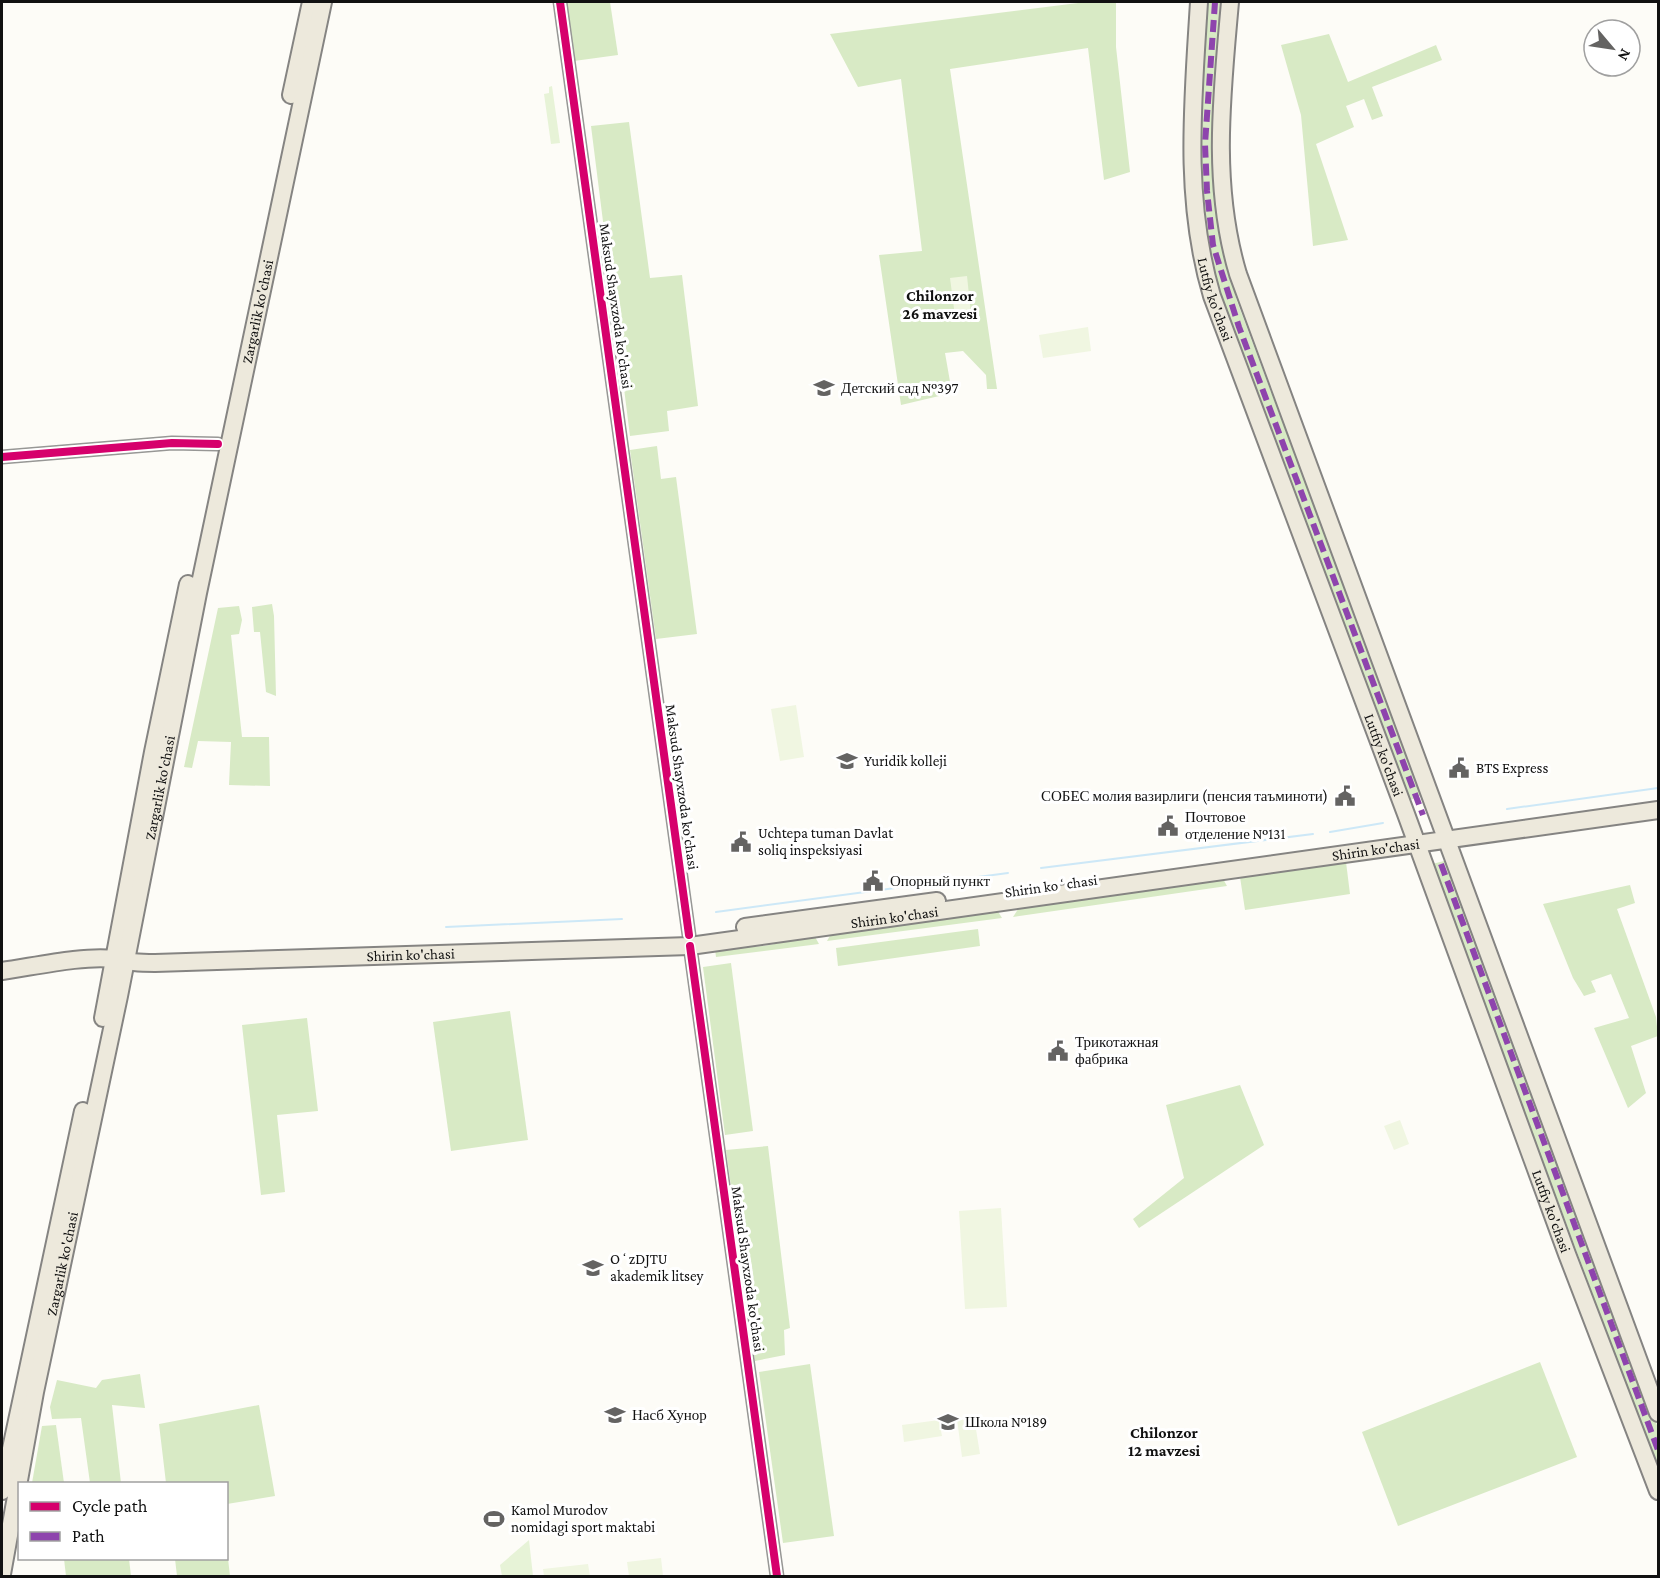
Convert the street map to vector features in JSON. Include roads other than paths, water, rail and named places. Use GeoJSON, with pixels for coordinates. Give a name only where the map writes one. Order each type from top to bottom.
{"type":"FeatureCollection","features":[{"type":"Feature","properties":{"kind":"main road","name":"Zargarlik ko'chasi"},"geometry":{"type":"LineString","coordinates":[[2,1491],[122,959],[151,763],[311,2]]}},
{"type":"Feature","properties":{"kind":"main road","name":"Zargarlik ko'chasi"},"geometry":{"type":"LineString","coordinates":[[19,1482],[122,959],[323,2]]}},
{"type":"Feature","properties":{"kind":"main road","name":"Lutfiy ko'chasi"},"geometry":{"type":"LineString","coordinates":[[1199,2],[1192,176],[1198,238],[1209,286],[1416,840],[1567,1254],[1659,1491]]}},
{"type":"Feature","properties":{"kind":"main road","name":"Lutfiy ko'chasi"},"geometry":{"type":"LineString","coordinates":[[1230,2],[1220,132],[1220,181],[1231,252],[1249,307],[1659,1413]]}},
{"type":"Feature","properties":{"kind":"main road","name":"Shirin ko'chasi"},"geometry":{"type":"LineString","coordinates":[[1445,836],[1659,801]]}},
{"type":"Feature","properties":{"kind":"main road","name":"Shirin ko'chasi"},"geometry":{"type":"LineString","coordinates":[[2,971],[122,959],[364,949],[689,941],[1445,836],[1659,810]]}},
{"type":"Feature","properties":{"kind":"main road","name":"Zargarlik ko'chasi"},"geometry":{"type":"LineString","coordinates":[[2,1574],[18,1486]]}},
{"type":"Feature","properties":{"kind":"street","name":"Maksud Shayxzoda ko'chasi"},"geometry":{"type":"LineString","coordinates":[[560,2],[777,1576]]}},
{"type":"Feature","properties":{"kind":"street"},"geometry":{"type":"LineString","coordinates":[[2,457],[161,444],[218,444]]}},
{"type":"Feature","properties":{"kind":"waterway"},"geometry":{"type":"LineString","coordinates":[[1507,809],[1658,788]]}},
{"type":"Feature","properties":{"kind":"waterway"},"geometry":{"type":"LineString","coordinates":[[1330,832],[1383,823]]}},
{"type":"Feature","properties":{"kind":"waterway"},"geometry":{"type":"LineString","coordinates":[[1041,868],[1313,834]]}},
{"type":"Feature","properties":{"kind":"waterway"},"geometry":{"type":"LineString","coordinates":[[716,912],[1008,873]]}},
{"type":"Feature","properties":{"kind":"waterway"},"geometry":{"type":"LineString","coordinates":[[446,927],[622,919]]}},
{"type":"Feature","properties":{"kind":"place","name":"Детский сад №397"},"geometry":{"type":"Point","coordinates":[824,388]}},
{"type":"Feature","properties":{"kind":"place","name":"Yuridik kolleji"},"geometry":{"type":"Point","coordinates":[847,761]}},
{"type":"Feature","properties":{"kind":"place","name":"BTS Express"},"geometry":{"type":"Point","coordinates":[1459,768]}},
{"type":"Feature","properties":{"kind":"place","name":"СОБЕС молия вазирлиги (пенсия таъминоти)"},"geometry":{"type":"Point","coordinates":[1345,796]}},
{"type":"Feature","properties":{"kind":"place","name":"Почтовое отделение №131"},"geometry":{"type":"Point","coordinates":[1168,826]}},
{"type":"Feature","properties":{"kind":"place","name":"Uchtepa tuman Davlat soliq inspeksiyasi"},"geometry":{"type":"Point","coordinates":[741,842]}},
{"type":"Feature","properties":{"kind":"place","name":"Опорный пункт"},"geometry":{"type":"Point","coordinates":[873,881]}},
{"type":"Feature","properties":{"kind":"place","name":"Трикотажная фабрика"},"geometry":{"type":"Point","coordinates":[1058,1051]}},
{"type":"Feature","properties":{"kind":"place","name":"OʻzDJTU akademik litsey"},"geometry":{"type":"Point","coordinates":[593,1268]}},
{"type":"Feature","properties":{"kind":"place","name":"Насб Хунор"},"geometry":{"type":"Point","coordinates":[615,1415]}},
{"type":"Feature","properties":{"kind":"place","name":"Школа №189"},"geometry":{"type":"Point","coordinates":[948,1422]}},
{"type":"Feature","properties":{"kind":"place","name":"Kamol Murodov nomidagi sport maktabi"},"geometry":{"type":"Point","coordinates":[494,1519]}},
{"type":"Feature","properties":{"kind":"district","name":"Chilonzor 26 mavzesi"},"geometry":{"type":"Point","coordinates":[940,304]}},
{"type":"Feature","properties":{"kind":"district","name":"Chilonzor 12 mavzesi"},"geometry":{"type":"Point","coordinates":[1164,1441]}}]}
